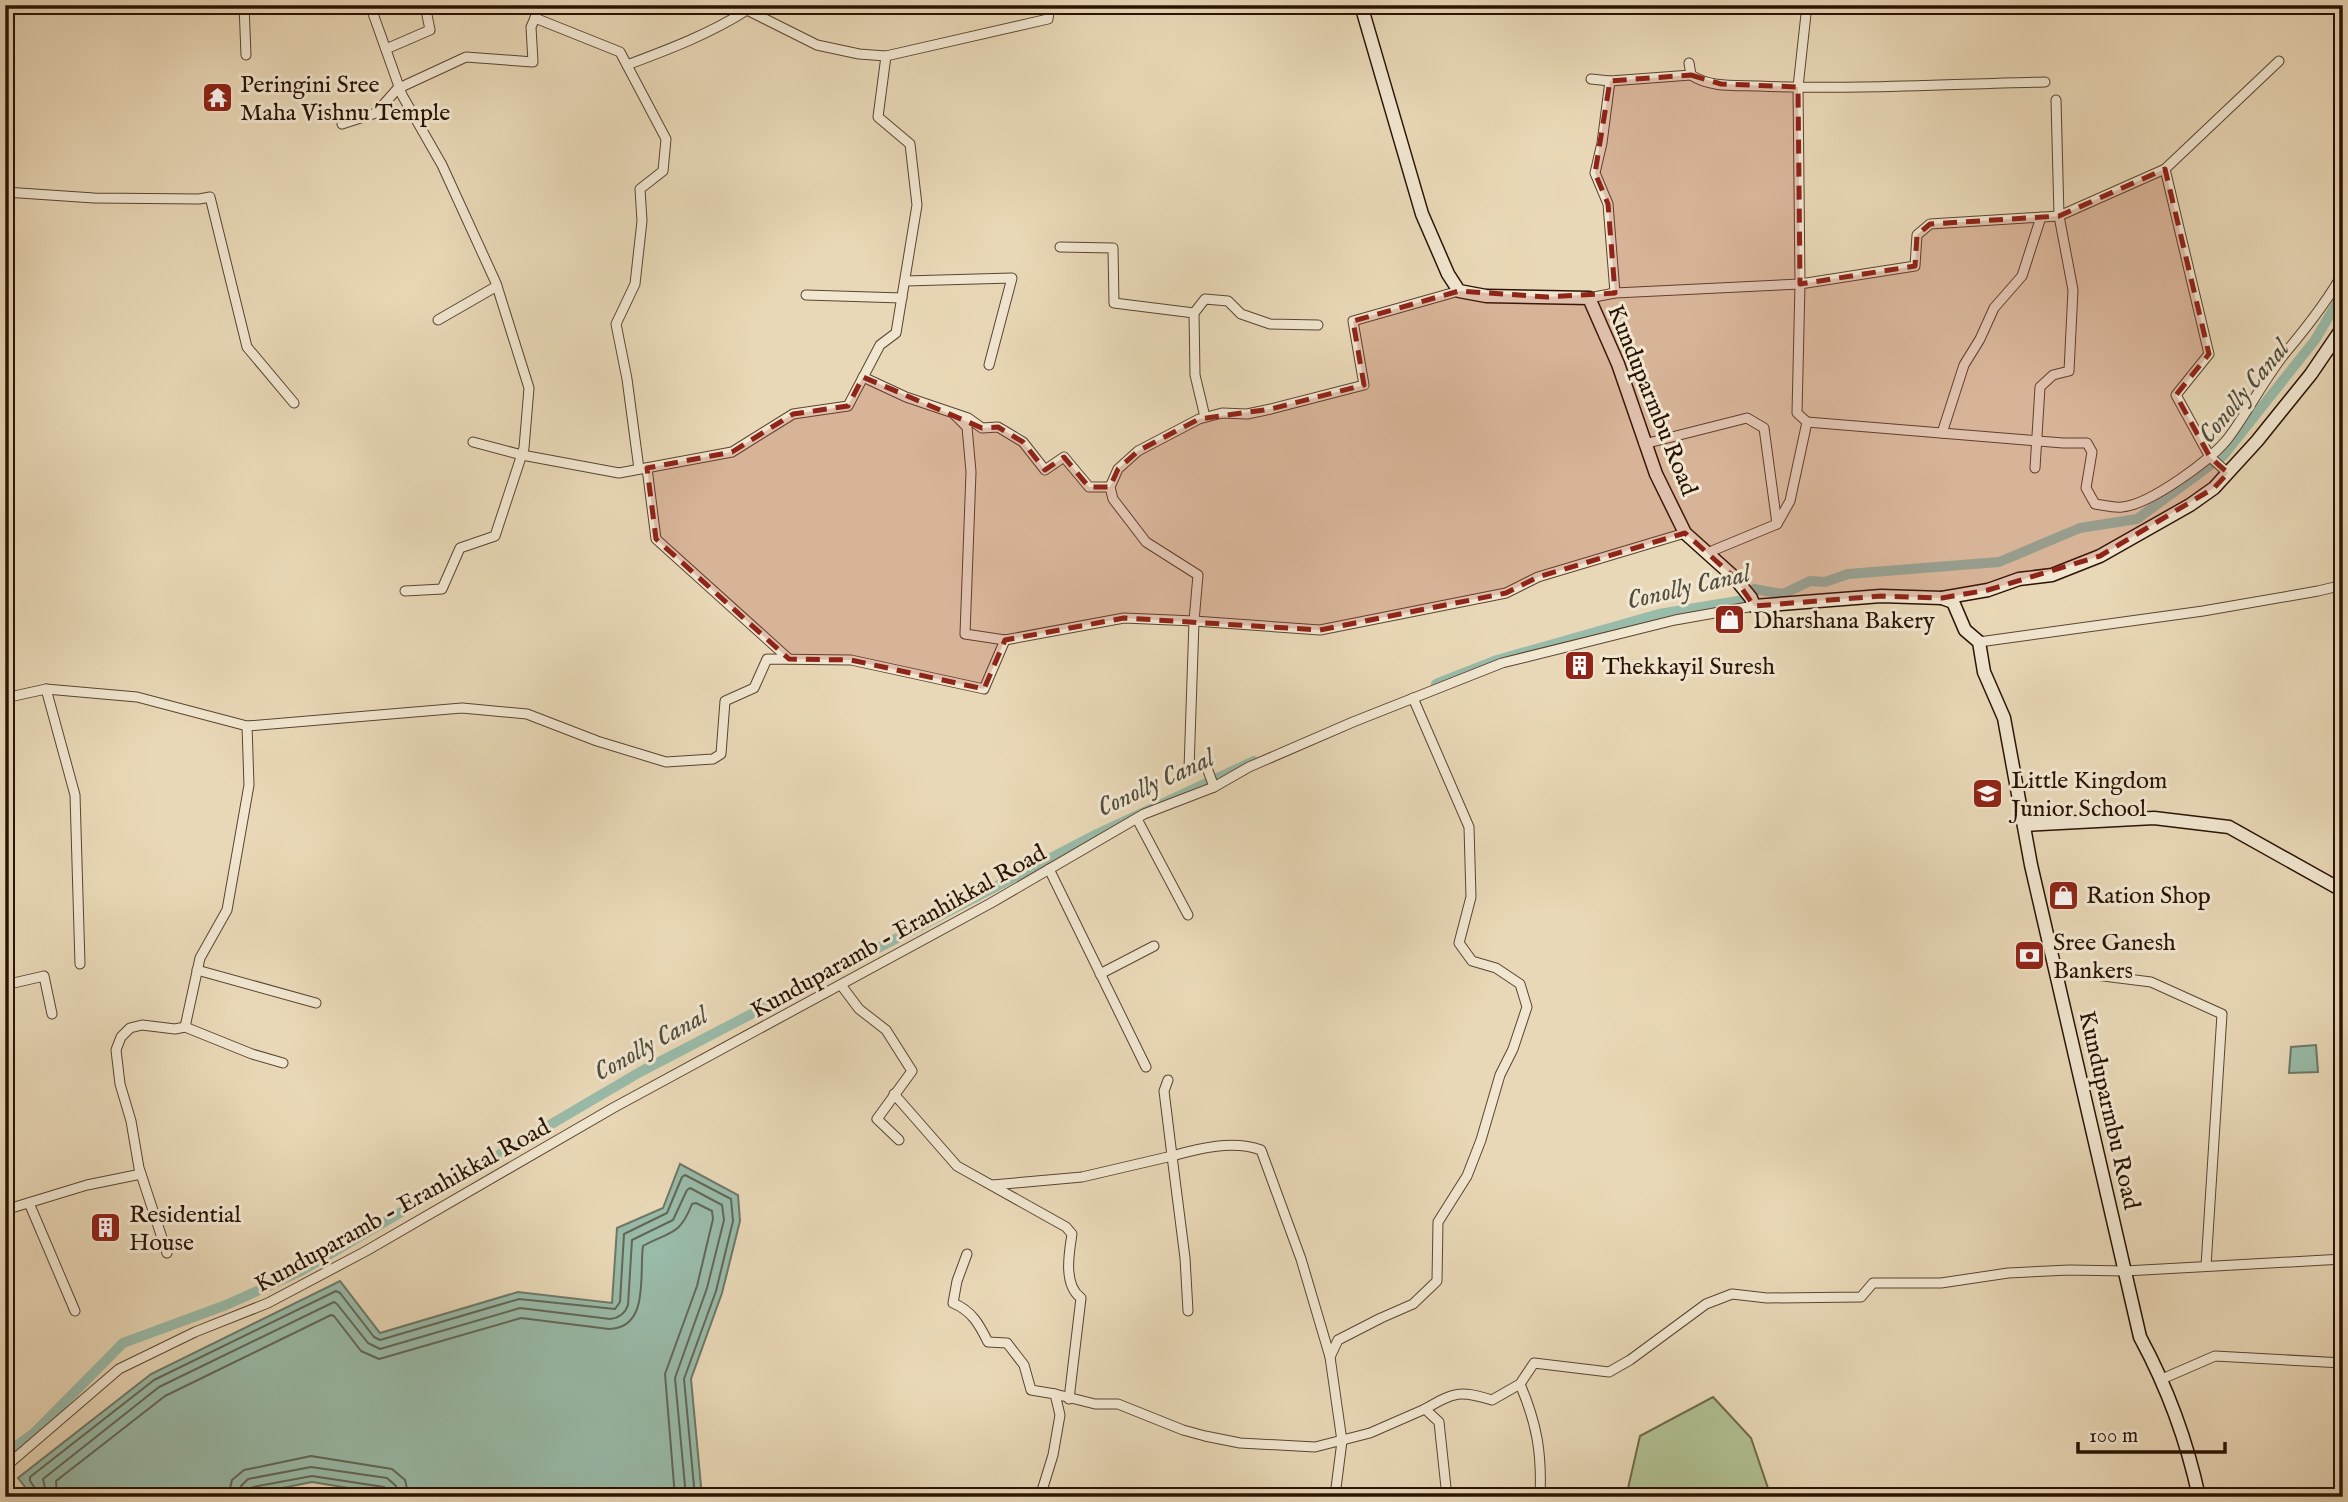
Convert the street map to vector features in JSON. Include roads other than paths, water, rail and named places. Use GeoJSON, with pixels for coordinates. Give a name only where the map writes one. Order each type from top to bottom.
{"type":"FeatureCollection","features":[{"type":"Feature","properties":{"kind":"main road"},"geometry":{"type":"LineString","coordinates":[[1361,5],[1422,214],[1448,274],[1459,291]]}},
{"type":"Feature","properties":{"kind":"main road","name":"Kunduparmbu Road"},"geometry":{"type":"LineString","coordinates":[[1459,291],[1486,296],[1589,298],[1618,364],[1644,444],[1685,533],[1726,570],[1749,598]]}},
{"type":"Feature","properties":{"kind":"main road"},"geometry":{"type":"LineString","coordinates":[[1749,598],[1942,598],[1988,590],[2019,579],[2052,575],[2100,556],[2190,505],[2214,488],[2287,404],[2343,327]]}},
{"type":"Feature","properties":{"kind":"main road","name":"Kunduparmbu Road"},"geometry":{"type":"LineString","coordinates":[[1942,598],[1952,602],[1965,630],[1979,642],[1984,672],[2004,718],[2024,825],[2140,1336],[2162,1379],[2199,1497]]}},
{"type":"Feature","properties":{"kind":"main road"},"geometry":{"type":"LineString","coordinates":[[2024,825],[2154,818],[2229,827],[2338,888],[2343,888]]}},
{"type":"Feature","properties":{"kind":"street"},"geometry":{"type":"LineString","coordinates":[[244,5],[246,55]]}},
{"type":"Feature","properties":{"kind":"street"},"geometry":{"type":"LineString","coordinates":[[370,5],[399,87],[442,165],[497,286],[529,388],[522,455],[495,536],[460,548],[442,589],[405,591]]}},
{"type":"Feature","properties":{"kind":"street"},"geometry":{"type":"LineString","coordinates":[[386,49],[430,30],[425,5]]}},
{"type":"Feature","properties":{"kind":"street"},"geometry":{"type":"LineString","coordinates":[[342,124],[376,113],[399,87],[466,57],[533,62],[531,27],[538,5]]}},
{"type":"Feature","properties":{"kind":"street"},"geometry":{"type":"LineString","coordinates":[[626,65],[673,47],[747,8],[817,46],[886,57],[1048,19],[1050,5]]}},
{"type":"Feature","properties":{"kind":"street"},"geometry":{"type":"LineString","coordinates":[[1807,5],[1798,87],[1800,284],[1797,413],[1807,422],[2087,443],[2092,452],[2086,488],[2095,504],[2123,507],[2152,496],[2210,457],[2228,438],[2343,273]]}},
{"type":"Feature","properties":{"kind":"street"},"geometry":{"type":"LineString","coordinates":[[535,18],[620,52],[666,139],[663,171],[640,189],[642,221],[635,285],[616,324],[656,539],[789,659]]}},
{"type":"Feature","properties":{"kind":"street"},"geometry":{"type":"LineString","coordinates":[[473,442],[522,455],[619,473],[732,452],[793,414],[848,406],[880,345],[896,333],[917,205],[910,144],[878,117],[886,57]]}},
{"type":"Feature","properties":{"kind":"street"},"geometry":{"type":"LineString","coordinates":[[1589,298],[1615,293],[1800,284],[1915,266],[1917,234],[1930,224],[2059,216],[2165,169],[2279,61]]}},
{"type":"Feature","properties":{"kind":"street"},"geometry":{"type":"LineString","coordinates":[[1689,63],[1691,75]]}},
{"type":"Feature","properties":{"kind":"street"},"geometry":{"type":"LineString","coordinates":[[1591,79],[1610,81],[1691,75],[1700,81],[1721,84],[1798,87],[2045,82]]}},
{"type":"Feature","properties":{"kind":"street"},"geometry":{"type":"LineString","coordinates":[[1610,81],[1595,173],[1608,204],[1615,293]]}},
{"type":"Feature","properties":{"kind":"street"},"geometry":{"type":"LineString","coordinates":[[2035,468],[2040,387],[2053,374],[2069,371],[2073,290],[2059,216],[2056,100]]}},
{"type":"Feature","properties":{"kind":"street"},"geometry":{"type":"LineString","coordinates":[[2165,169],[2209,354],[2176,396],[2210,457],[2228,473]]}},
{"type":"Feature","properties":{"kind":"street"},"geometry":{"type":"LineString","coordinates":[[5,192],[94,198],[210,197],[247,347],[295,403]]}},
{"type":"Feature","properties":{"kind":"street"},"geometry":{"type":"LineString","coordinates":[[1941,433],[1964,365],[1994,308],[2022,276],[2041,217]]}},
{"type":"Feature","properties":{"kind":"street"},"geometry":{"type":"LineString","coordinates":[[1060,247],[1113,248],[1114,303],[1194,313]]}},
{"type":"Feature","properties":{"kind":"street"},"geometry":{"type":"LineString","coordinates":[[905,281],[1012,278],[989,365]]}},
{"type":"Feature","properties":{"kind":"street"},"geometry":{"type":"LineString","coordinates":[[438,320],[497,286]]}},
{"type":"Feature","properties":{"kind":"street"},"geometry":{"type":"LineString","coordinates":[[1213,786],[1206,765],[1189,769],[1198,575],[1146,542],[1114,499],[1110,487],[1118,469],[1138,451],[1205,417],[1272,409],[1364,385],[1353,321],[1459,291]]}},
{"type":"Feature","properties":{"kind":"street"},"geometry":{"type":"LineString","coordinates":[[806,295],[902,298]]}},
{"type":"Feature","properties":{"kind":"street"},"geometry":{"type":"LineString","coordinates":[[1205,417],[1195,375],[1194,313],[1205,299],[1228,301],[1241,314],[1270,324],[1318,325]]}},
{"type":"Feature","properties":{"kind":"street"},"geometry":{"type":"LineString","coordinates":[[863,377],[906,397],[968,418],[982,428],[998,427],[1023,442],[1045,470],[1064,457],[1089,487],[1110,487]]}},
{"type":"Feature","properties":{"kind":"street"},"geometry":{"type":"LineString","coordinates":[[953,414],[967,427],[971,472],[965,634],[1004,639],[1124,618],[1320,630],[1506,593],[1538,578],[1685,533]]}},
{"type":"Feature","properties":{"kind":"street"},"geometry":{"type":"LineString","coordinates":[[1644,444],[1747,418],[1764,428],[1777,524]]}},
{"type":"Feature","properties":{"kind":"street"},"geometry":{"type":"LineString","coordinates":[[1707,553],[1777,524],[1790,501],[1807,422]]}},
{"type":"Feature","properties":{"kind":"street"},"geometry":{"type":"LineString","coordinates":[[1979,642],[2203,611],[2318,592],[2343,585]]}},
{"type":"Feature","properties":{"kind":"street","name":"Kunduparamb - Eranhikkal Road"},"geometry":{"type":"LineString","coordinates":[[5,1467],[119,1369],[195,1332],[268,1303],[366,1251],[613,1108],[841,985],[1137,819],[1273,757],[1413,698],[1521,658],[1675,620],[1749,598]]}},
{"type":"Feature","properties":{"kind":"street"},"geometry":{"type":"LineString","coordinates":[[5,698],[46,689],[137,697],[247,726],[461,708],[527,714],[597,741],[666,762],[713,759],[721,754],[725,701],[754,688],[767,659],[851,660],[984,689],[1004,639]]}},
{"type":"Feature","properties":{"kind":"street"},"geometry":{"type":"LineString","coordinates":[[46,689],[75,795],[80,964]]}},
{"type":"Feature","properties":{"kind":"street"},"geometry":{"type":"LineString","coordinates":[[1330,1357],[1338,1340],[1413,1304],[1437,1281],[1438,1222],[1466,1176],[1481,1140],[1500,1074],[1513,1049],[1527,1007],[1520,984],[1496,968],[1472,961],[1459,943],[1471,897],[1469,827],[1413,698]]}},
{"type":"Feature","properties":{"kind":"street"},"geometry":{"type":"LineString","coordinates":[[185,1027],[200,958],[227,910],[248,785],[247,726]]}},
{"type":"Feature","properties":{"kind":"street"},"geometry":{"type":"LineString","coordinates":[[1137,819],[1188,915]]}},
{"type":"Feature","properties":{"kind":"street"},"geometry":{"type":"LineString","coordinates":[[1049,869],[1146,1067]]}},
{"type":"Feature","properties":{"kind":"street"},"geometry":{"type":"LineString","coordinates":[[1100,974],[1154,946]]}},
{"type":"Feature","properties":{"kind":"street"},"geometry":{"type":"LineString","coordinates":[[2056,970],[2151,982],[2222,1014],[2206,1266]]}},
{"type":"Feature","properties":{"kind":"street"},"geometry":{"type":"LineString","coordinates":[[197,971],[316,1003]]}},
{"type":"Feature","properties":{"kind":"street"},"geometry":{"type":"LineString","coordinates":[[5,985],[44,976],[52,1014]]}},
{"type":"Feature","properties":{"kind":"street"},"geometry":{"type":"LineString","coordinates":[[841,985],[859,1009],[886,1030],[912,1071],[877,1119],[899,1140]]}},
{"type":"Feature","properties":{"kind":"street"},"geometry":{"type":"LineString","coordinates":[[167,1253],[141,1174],[131,1121],[120,1084],[116,1050],[121,1037],[130,1028],[142,1025],[175,1029],[185,1027],[283,1063]]}},
{"type":"Feature","properties":{"kind":"street"},"geometry":{"type":"LineString","coordinates":[[1168,1080],[1164,1091],[1185,1258],[1188,1311]]}},
{"type":"Feature","properties":{"kind":"street"},"geometry":{"type":"LineString","coordinates":[[894,1094],[957,1166],[1066,1227],[1072,1234],[1070,1285],[1081,1298],[1069,1399]]}},
{"type":"Feature","properties":{"kind":"street"},"geometry":{"type":"LineString","coordinates":[[990,1185],[1082,1177],[1201,1148],[1250,1146],[1261,1150],[1301,1259],[1330,1357],[1342,1441],[1336,1488],[1338,1497]]}},
{"type":"Feature","properties":{"kind":"street"},"geometry":{"type":"LineString","coordinates":[[5,1210],[87,1185],[141,1174]]}},
{"type":"Feature","properties":{"kind":"street"},"geometry":{"type":"LineString","coordinates":[[29,1203],[75,1311]]}},
{"type":"Feature","properties":{"kind":"street"},"geometry":{"type":"LineString","coordinates":[[967,1254],[957,1281],[953,1303],[964,1308],[977,1320],[988,1342],[1007,1343],[1024,1365],[1031,1390],[1094,1404],[1118,1404],[1183,1430],[1240,1443],[1315,1447],[1391,1425],[1450,1395],[1467,1393],[1492,1400],[1520,1384],[1534,1363],[1609,1371],[1630,1360],[1706,1304],[1732,1294],[1767,1298],[1861,1297],[1873,1283],[1941,1283],[2008,1273],[2125,1271],[2343,1259]]}},
{"type":"Feature","properties":{"kind":"street"},"geometry":{"type":"LineString","coordinates":[[2162,1379],[2215,1356],[2343,1363]]}},
{"type":"Feature","properties":{"kind":"street"},"geometry":{"type":"LineString","coordinates":[[1520,1384],[1534,1415],[1541,1465],[1539,1497]]}},
{"type":"Feature","properties":{"kind":"street"},"geometry":{"type":"LineString","coordinates":[[1040,1497],[1053,1455],[1060,1415],[1055,1394]]}},
{"type":"Feature","properties":{"kind":"street"},"geometry":{"type":"LineString","coordinates":[[1425,1409],[1439,1422],[1447,1497]]}},
{"type":"Feature","properties":{"kind":"street"},"geometry":{"type":"LineString","coordinates":[[5,1484],[14,1497]]}},
{"type":"Feature","properties":{"kind":"water"},"geometry":{"type":"Polygon","coordinates":[[[2316,1045],[2318,1072],[2289,1073],[2291,1047],[2316,1045]]]}},
{"type":"Feature","properties":{"kind":"water"},"geometry":{"type":"Polygon","coordinates":[[[680,1164],[738,1195],[740,1221],[722,1293],[691,1379],[702,1497],[404,1497],[312,1482],[237,1497],[33,1497],[18,1478],[151,1374],[340,1281],[380,1333],[518,1292],[612,1303],[617,1228],[663,1208],[680,1164]]]}},
{"type":"Feature","properties":{"kind":"waterway","name":"Conolly Canal"},"geometry":{"type":"LineString","coordinates":[[1436,684],[1497,660],[1659,614],[1744,600],[1754,589],[1783,594],[1810,581],[1825,582],[1848,574],[1999,562],[2080,528],[2137,519],[2223,456],[2315,340],[2343,293]]}},
{"type":"Feature","properties":{"kind":"waterway","name":"Conolly Canal"},"geometry":{"type":"LineString","coordinates":[[5,1454],[34,1433],[123,1343],[226,1305],[301,1271],[640,1072],[1097,834],[1254,761]]}},
{"type":"Feature","properties":{"kind":"place","name":"Peringini Sree Maha Vishnu Temple"},"geometry":{"type":"Point","coordinates":[217,98]}},
{"type":"Feature","properties":{"kind":"place","name":"Dharshana Bakery"},"geometry":{"type":"Point","coordinates":[1730,620]}},
{"type":"Feature","properties":{"kind":"place","name":"Thekkayil Suresh"},"geometry":{"type":"Point","coordinates":[1579,666]}},
{"type":"Feature","properties":{"kind":"place","name":"Little Kingdom Junior School"},"geometry":{"type":"Point","coordinates":[1988,794]}},
{"type":"Feature","properties":{"kind":"place","name":"Ration Shop"},"geometry":{"type":"Point","coordinates":[2063,895]}},
{"type":"Feature","properties":{"kind":"place","name":"Sree Ganesh Bankers"},"geometry":{"type":"Point","coordinates":[2030,956]}},
{"type":"Feature","properties":{"kind":"place","name":"Residential House"},"geometry":{"type":"Point","coordinates":[106,1228]}}]}
